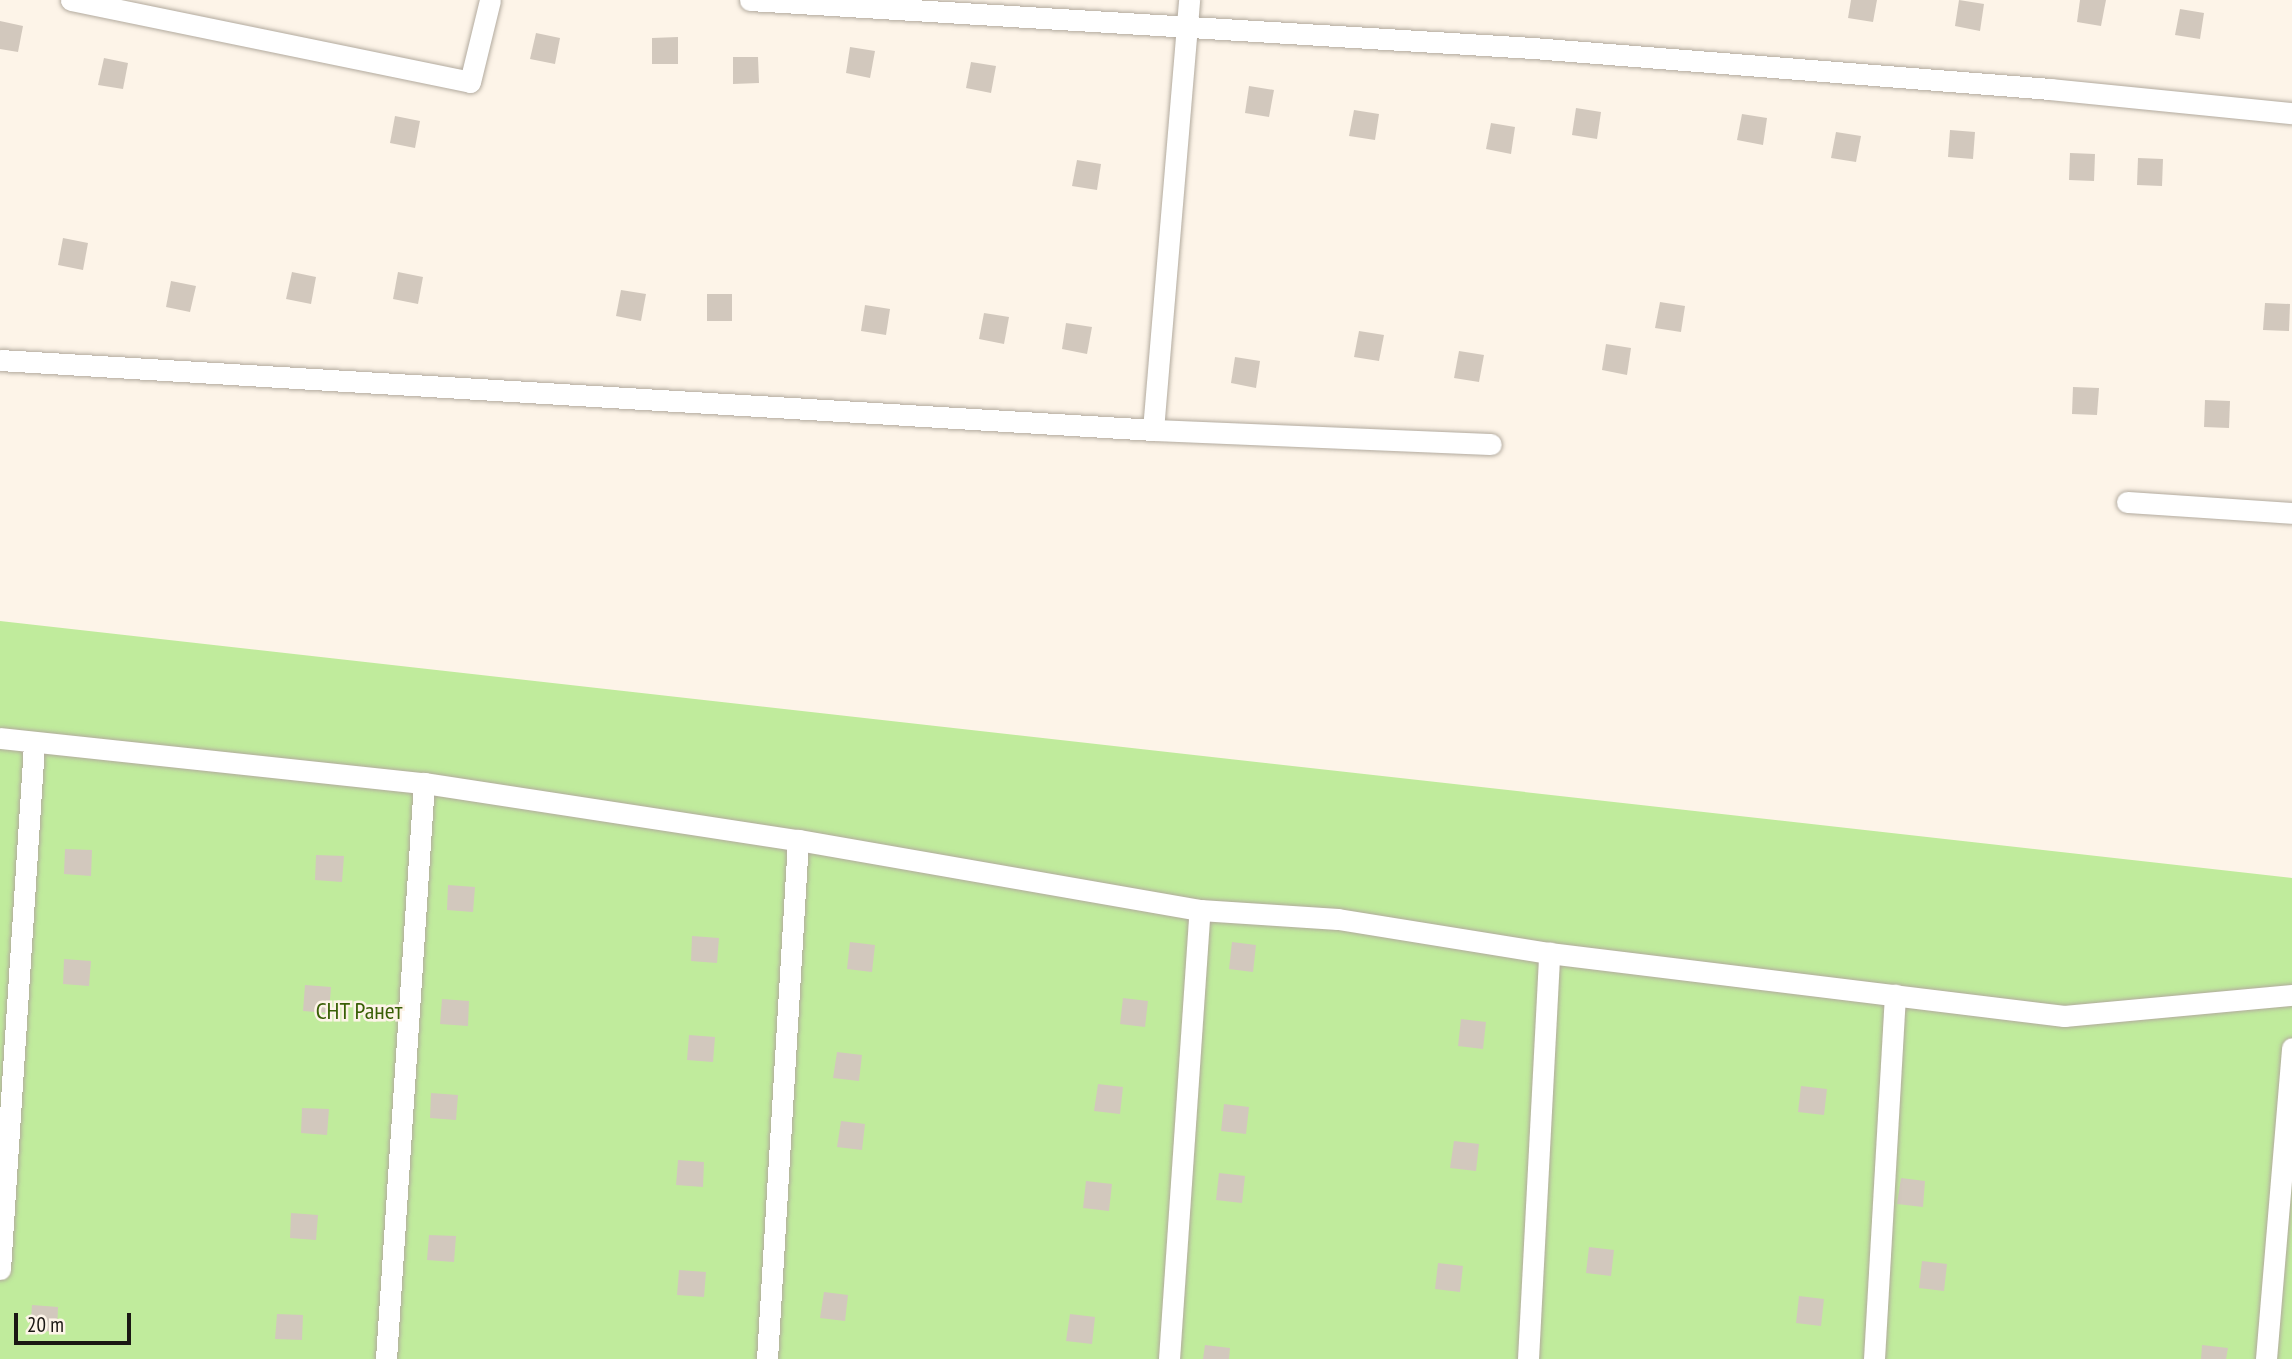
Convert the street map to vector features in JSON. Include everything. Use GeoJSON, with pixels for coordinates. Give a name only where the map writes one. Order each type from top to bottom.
{"type":"FeatureCollection","features":[{"type":"Feature","properties":{"kind":"lane"},"geometry":{"type":"LineString","coordinates":[[71,0],[470,82],[490,0]]}},
{"type":"Feature","properties":{"kind":"lane"},"geometry":{"type":"LineString","coordinates":[[750,0],[1615,55],[2292,113]]}},
{"type":"Feature","properties":{"kind":"lane"},"geometry":{"type":"LineString","coordinates":[[1153,430],[1189,0]]}},
{"type":"Feature","properties":{"kind":"lane"},"geometry":{"type":"LineString","coordinates":[[0,360],[1153,430],[1491,444]]}},
{"type":"Feature","properties":{"kind":"lane"},"geometry":{"type":"LineString","coordinates":[[2127,502],[2292,513]]}},
{"type":"Feature","properties":{"kind":"lane"},"geometry":{"type":"LineString","coordinates":[[0,738],[34,745],[424,783],[798,840],[1200,910],[1338,919],[1549,953],[2064,1016],[2292,995]]}},
{"type":"Feature","properties":{"kind":"lane"},"geometry":{"type":"LineString","coordinates":[[0,1269],[34,745]]}},
{"type":"Feature","properties":{"kind":"lane"},"geometry":{"type":"LineString","coordinates":[[386,1359],[424,783]]}},
{"type":"Feature","properties":{"kind":"lane"},"geometry":{"type":"LineString","coordinates":[[768,1359],[798,840]]}},
{"type":"Feature","properties":{"kind":"lane"},"geometry":{"type":"LineString","coordinates":[[1169,1359],[1200,910]]}},
{"type":"Feature","properties":{"kind":"lane"},"geometry":{"type":"LineString","coordinates":[[1528,1359],[1549,953]]}},
{"type":"Feature","properties":{"kind":"lane"},"geometry":{"type":"LineString","coordinates":[[1874,1359],[1895,995]]}},
{"type":"Feature","properties":{"kind":"lane"},"geometry":{"type":"LineString","coordinates":[[2266,1359],[2292,1048]]}},
{"type":"Feature","properties":{"kind":"green space","name":"СНТ Ранет"},"geometry":{"type":"Polygon","coordinates":[[[0,621],[2292,878],[2292,1359],[0,1359],[0,621]]]}},
{"type":"Feature","properties":{"kind":"building"},"geometry":{"type":"Polygon","coordinates":[[[1851,0],[1877,0],[1873,22],[1848,18],[1851,0]]]}},
{"type":"Feature","properties":{"kind":"building"},"geometry":{"type":"Polygon","coordinates":[[[1959,0],[1984,4],[1980,31],[1955,26],[1959,0]]]}},
{"type":"Feature","properties":{"kind":"building"},"geometry":{"type":"Polygon","coordinates":[[[2080,0],[2106,0],[2101,26],[2077,22],[2080,0]]]}},
{"type":"Feature","properties":{"kind":"building"},"geometry":{"type":"Polygon","coordinates":[[[2180,9],[2204,13],[2200,39],[2175,35],[2180,9]]]}},
{"type":"Feature","properties":{"kind":"building"},"geometry":{"type":"Polygon","coordinates":[[[0,21],[23,26],[18,52],[0,49],[0,21]]]}},
{"type":"Feature","properties":{"kind":"building"},"geometry":{"type":"Polygon","coordinates":[[[536,33],[560,38],[555,64],[530,59],[536,33]]]}},
{"type":"Feature","properties":{"kind":"building"},"geometry":{"type":"Polygon","coordinates":[[[678,37],[678,64],[652,64],[652,38],[678,37]]]}},
{"type":"Feature","properties":{"kind":"building"},"geometry":{"type":"Polygon","coordinates":[[[850,47],[875,51],[870,78],[846,73],[850,47]]]}},
{"type":"Feature","properties":{"kind":"building"},"geometry":{"type":"Polygon","coordinates":[[[733,57],[758,57],[759,83],[733,84],[733,57]]]}},
{"type":"Feature","properties":{"kind":"building"},"geometry":{"type":"Polygon","coordinates":[[[104,58],[128,63],[123,89],[98,85],[104,58]]]}},
{"type":"Feature","properties":{"kind":"building"},"geometry":{"type":"Polygon","coordinates":[[[971,62],[996,66],[991,93],[966,88],[971,62]]]}},
{"type":"Feature","properties":{"kind":"building"},"geometry":{"type":"Polygon","coordinates":[[[1249,86],[1274,90],[1269,117],[1245,113],[1249,86]]]}},
{"type":"Feature","properties":{"kind":"building"},"geometry":{"type":"Polygon","coordinates":[[[1576,108],[1601,112],[1597,139],[1572,135],[1576,108]]]}},
{"type":"Feature","properties":{"kind":"building"},"geometry":{"type":"Polygon","coordinates":[[[1354,110],[1379,114],[1375,140],[1349,136],[1354,110]]]}},
{"type":"Feature","properties":{"kind":"building"},"geometry":{"type":"Polygon","coordinates":[[[1742,114],[1767,118],[1763,145],[1737,140],[1742,114]]]}},
{"type":"Feature","properties":{"kind":"building"},"geometry":{"type":"Polygon","coordinates":[[[395,116],[420,121],[415,148],[390,143],[395,116]]]}},
{"type":"Feature","properties":{"kind":"building"},"geometry":{"type":"Polygon","coordinates":[[[1491,123],[1515,127],[1511,154],[1486,149],[1491,123]]]}},
{"type":"Feature","properties":{"kind":"building"},"geometry":{"type":"Polygon","coordinates":[[[1950,130],[1975,132],[1973,159],[1948,157],[1950,130]]]}},
{"type":"Feature","properties":{"kind":"building"},"geometry":{"type":"Polygon","coordinates":[[[1836,132],[1861,136],[1856,162],[1831,158],[1836,132]]]}},
{"type":"Feature","properties":{"kind":"building"},"geometry":{"type":"Polygon","coordinates":[[[2070,153],[2095,154],[2094,181],[2069,180],[2070,153]]]}},
{"type":"Feature","properties":{"kind":"building"},"geometry":{"type":"Polygon","coordinates":[[[2138,158],[2163,159],[2162,186],[2137,185],[2138,158]]]}},
{"type":"Feature","properties":{"kind":"building"},"geometry":{"type":"Polygon","coordinates":[[[1077,160],[1101,164],[1097,190],[1072,186],[1077,160]]]}},
{"type":"Feature","properties":{"kind":"building"},"geometry":{"type":"Polygon","coordinates":[[[63,238],[88,243],[83,270],[58,265],[63,238]]]}},
{"type":"Feature","properties":{"kind":"building"},"geometry":{"type":"Polygon","coordinates":[[[292,272],[316,277],[311,304],[286,299],[292,272]]]}},
{"type":"Feature","properties":{"kind":"building"},"geometry":{"type":"Polygon","coordinates":[[[398,272],[423,277],[418,304],[393,299],[398,272]]]}},
{"type":"Feature","properties":{"kind":"building"},"geometry":{"type":"Polygon","coordinates":[[[171,281],[196,286],[190,312],[166,307],[171,281]]]}},
{"type":"Feature","properties":{"kind":"building"},"geometry":{"type":"Polygon","coordinates":[[[621,290],[646,294],[641,321],[616,316],[621,290]]]}},
{"type":"Feature","properties":{"kind":"building"},"geometry":{"type":"Polygon","coordinates":[[[707,294],[732,294],[732,321],[707,321],[707,294]]]}},
{"type":"Feature","properties":{"kind":"building"},"geometry":{"type":"Polygon","coordinates":[[[1660,302],[1685,306],[1681,332],[1655,328],[1660,302]]]}},
{"type":"Feature","properties":{"kind":"building"},"geometry":{"type":"Polygon","coordinates":[[[2265,303],[2290,304],[2289,331],[2263,330],[2265,303]]]}},
{"type":"Feature","properties":{"kind":"building"},"geometry":{"type":"Polygon","coordinates":[[[865,305],[890,309],[886,335],[861,331],[865,305]]]}},
{"type":"Feature","properties":{"kind":"building"},"geometry":{"type":"Polygon","coordinates":[[[984,313],[1009,317],[1004,344],[979,339],[984,313]]]}},
{"type":"Feature","properties":{"kind":"building"},"geometry":{"type":"Polygon","coordinates":[[[1066,323],[1092,327],[1087,354],[1062,349],[1066,323]]]}},
{"type":"Feature","properties":{"kind":"building"},"geometry":{"type":"Polygon","coordinates":[[[1359,331],[1384,335],[1379,361],[1354,357],[1359,331]]]}},
{"type":"Feature","properties":{"kind":"building"},"geometry":{"type":"Polygon","coordinates":[[[1606,344],[1631,348],[1627,375],[1602,370],[1606,344]]]}},
{"type":"Feature","properties":{"kind":"building"},"geometry":{"type":"Polygon","coordinates":[[[1459,351],[1484,355],[1479,382],[1454,378],[1459,351]]]}},
{"type":"Feature","properties":{"kind":"building"},"geometry":{"type":"Polygon","coordinates":[[[1235,357],[1260,361],[1256,388],[1231,383],[1235,357]]]}},
{"type":"Feature","properties":{"kind":"building"},"geometry":{"type":"Polygon","coordinates":[[[2073,387],[2099,388],[2097,415],[2072,414],[2073,387]]]}},
{"type":"Feature","properties":{"kind":"building"},"geometry":{"type":"Polygon","coordinates":[[[2205,400],[2230,401],[2229,428],[2204,427],[2205,400]]]}},
{"type":"Feature","properties":{"kind":"building"},"geometry":{"type":"Polygon","coordinates":[[[65,849],[92,850],[91,876],[64,874],[65,849]]]}},
{"type":"Feature","properties":{"kind":"building"},"geometry":{"type":"Polygon","coordinates":[[[316,855],[344,856],[342,882],[315,880],[316,855]]]}},
{"type":"Feature","properties":{"kind":"building"},"geometry":{"type":"Polygon","coordinates":[[[448,885],[475,887],[473,912],[447,910],[448,885]]]}},
{"type":"Feature","properties":{"kind":"building"},"geometry":{"type":"Polygon","coordinates":[[[692,936],[719,938],[717,963],[691,961],[692,936]]]}},
{"type":"Feature","properties":{"kind":"building"},"geometry":{"type":"Polygon","coordinates":[[[850,942],[875,945],[872,972],[847,969],[850,942]]]}},
{"type":"Feature","properties":{"kind":"building"},"geometry":{"type":"Polygon","coordinates":[[[1232,942],[1256,945],[1253,972],[1229,969],[1232,942]]]}},
{"type":"Feature","properties":{"kind":"building"},"geometry":{"type":"Polygon","coordinates":[[[64,959],[91,961],[89,986],[63,984],[64,959]]]}},
{"type":"Feature","properties":{"kind":"building"},"geometry":{"type":"Polygon","coordinates":[[[305,985],[331,987],[329,1013],[303,1011],[305,985]]]}},
{"type":"Feature","properties":{"kind":"building"},"geometry":{"type":"Polygon","coordinates":[[[1123,998],[1148,1001],[1145,1027],[1120,1024],[1123,998]]]}},
{"type":"Feature","properties":{"kind":"building"},"geometry":{"type":"Polygon","coordinates":[[[442,999],[469,1001],[468,1026],[440,1024],[442,999]]]}},
{"type":"Feature","properties":{"kind":"building"},"geometry":{"type":"Polygon","coordinates":[[[1461,1019],[1486,1022],[1483,1049],[1458,1046],[1461,1019]]]}},
{"type":"Feature","properties":{"kind":"building"},"geometry":{"type":"Polygon","coordinates":[[[689,1035],[715,1037],[713,1062],[687,1060],[689,1035]]]}},
{"type":"Feature","properties":{"kind":"building"},"geometry":{"type":"Polygon","coordinates":[[[837,1052],[862,1055],[859,1081],[833,1078],[837,1052]]]}},
{"type":"Feature","properties":{"kind":"building"},"geometry":{"type":"Polygon","coordinates":[[[1098,1084],[1123,1087],[1120,1114],[1094,1111],[1098,1084]]]}},
{"type":"Feature","properties":{"kind":"building"},"geometry":{"type":"Polygon","coordinates":[[[1801,1086],[1827,1089],[1824,1115],[1798,1112],[1801,1086]]]}},
{"type":"Feature","properties":{"kind":"building"},"geometry":{"type":"Polygon","coordinates":[[[431,1093],[458,1095],[456,1120],[430,1118],[431,1093]]]}},
{"type":"Feature","properties":{"kind":"building"},"geometry":{"type":"Polygon","coordinates":[[[1224,1104],[1249,1107],[1246,1134],[1221,1131],[1224,1104]]]}},
{"type":"Feature","properties":{"kind":"building"},"geometry":{"type":"Polygon","coordinates":[[[302,1108],[329,1109],[327,1135],[301,1133],[302,1108]]]}},
{"type":"Feature","properties":{"kind":"building"},"geometry":{"type":"Polygon","coordinates":[[[841,1121],[865,1124],[862,1150],[837,1147],[841,1121]]]}},
{"type":"Feature","properties":{"kind":"building"},"geometry":{"type":"Polygon","coordinates":[[[1454,1141],[1479,1144],[1476,1171],[1450,1168],[1454,1141]]]}},
{"type":"Feature","properties":{"kind":"building"},"geometry":{"type":"Polygon","coordinates":[[[678,1160],[704,1162],[703,1187],[676,1185],[678,1160]]]}},
{"type":"Feature","properties":{"kind":"building"},"geometry":{"type":"Polygon","coordinates":[[[1219,1173],[1245,1176],[1242,1203],[1216,1200],[1219,1173]]]}},
{"type":"Feature","properties":{"kind":"building"},"geometry":{"type":"Polygon","coordinates":[[[1901,1178],[1925,1181],[1923,1207],[1897,1204],[1901,1178]]]}},
{"type":"Feature","properties":{"kind":"building"},"geometry":{"type":"Polygon","coordinates":[[[1086,1181],[1112,1184],[1109,1211],[1083,1208],[1086,1181]]]}},
{"type":"Feature","properties":{"kind":"building"},"geometry":{"type":"Polygon","coordinates":[[[291,1213],[318,1215],[316,1240],[290,1238],[291,1213]]]}},
{"type":"Feature","properties":{"kind":"building"},"geometry":{"type":"Polygon","coordinates":[[[429,1235],[456,1236],[454,1262],[427,1260],[429,1235]]]}},
{"type":"Feature","properties":{"kind":"building"},"geometry":{"type":"Polygon","coordinates":[[[1589,1247],[1614,1250],[1611,1276],[1586,1273],[1589,1247]]]}},
{"type":"Feature","properties":{"kind":"building"},"geometry":{"type":"Polygon","coordinates":[[[1922,1261],[1947,1264],[1944,1291],[1919,1288],[1922,1261]]]}},
{"type":"Feature","properties":{"kind":"building"},"geometry":{"type":"Polygon","coordinates":[[[1438,1263],[1463,1266],[1460,1292],[1435,1289],[1438,1263]]]}},
{"type":"Feature","properties":{"kind":"building"},"geometry":{"type":"Polygon","coordinates":[[[679,1270],[706,1272],[704,1297],[677,1295],[679,1270]]]}},
{"type":"Feature","properties":{"kind":"building"},"geometry":{"type":"Polygon","coordinates":[[[824,1292],[848,1295],[845,1321],[820,1318],[824,1292]]]}},
{"type":"Feature","properties":{"kind":"building"},"geometry":{"type":"Polygon","coordinates":[[[1799,1296],[1824,1299],[1821,1326],[1796,1323],[1799,1296]]]}},
{"type":"Feature","properties":{"kind":"building"},"geometry":{"type":"Polygon","coordinates":[[[32,1305],[58,1307],[57,1332],[30,1330],[32,1305]]]}},
{"type":"Feature","properties":{"kind":"building"},"geometry":{"type":"Polygon","coordinates":[[[277,1314],[303,1315],[302,1340],[275,1339],[277,1314]]]}},
{"type":"Feature","properties":{"kind":"building"},"geometry":{"type":"Polygon","coordinates":[[[1070,1314],[1095,1317],[1092,1344],[1066,1341],[1070,1314]]]}},
{"type":"Feature","properties":{"kind":"building"},"geometry":{"type":"Polygon","coordinates":[[[1205,1345],[1230,1348],[1229,1359],[1203,1359],[1205,1345]]]}},
{"type":"Feature","properties":{"kind":"building"},"geometry":{"type":"Polygon","coordinates":[[[2202,1345],[2228,1348],[2226,1359],[2201,1359],[2202,1345]]]}}]}
